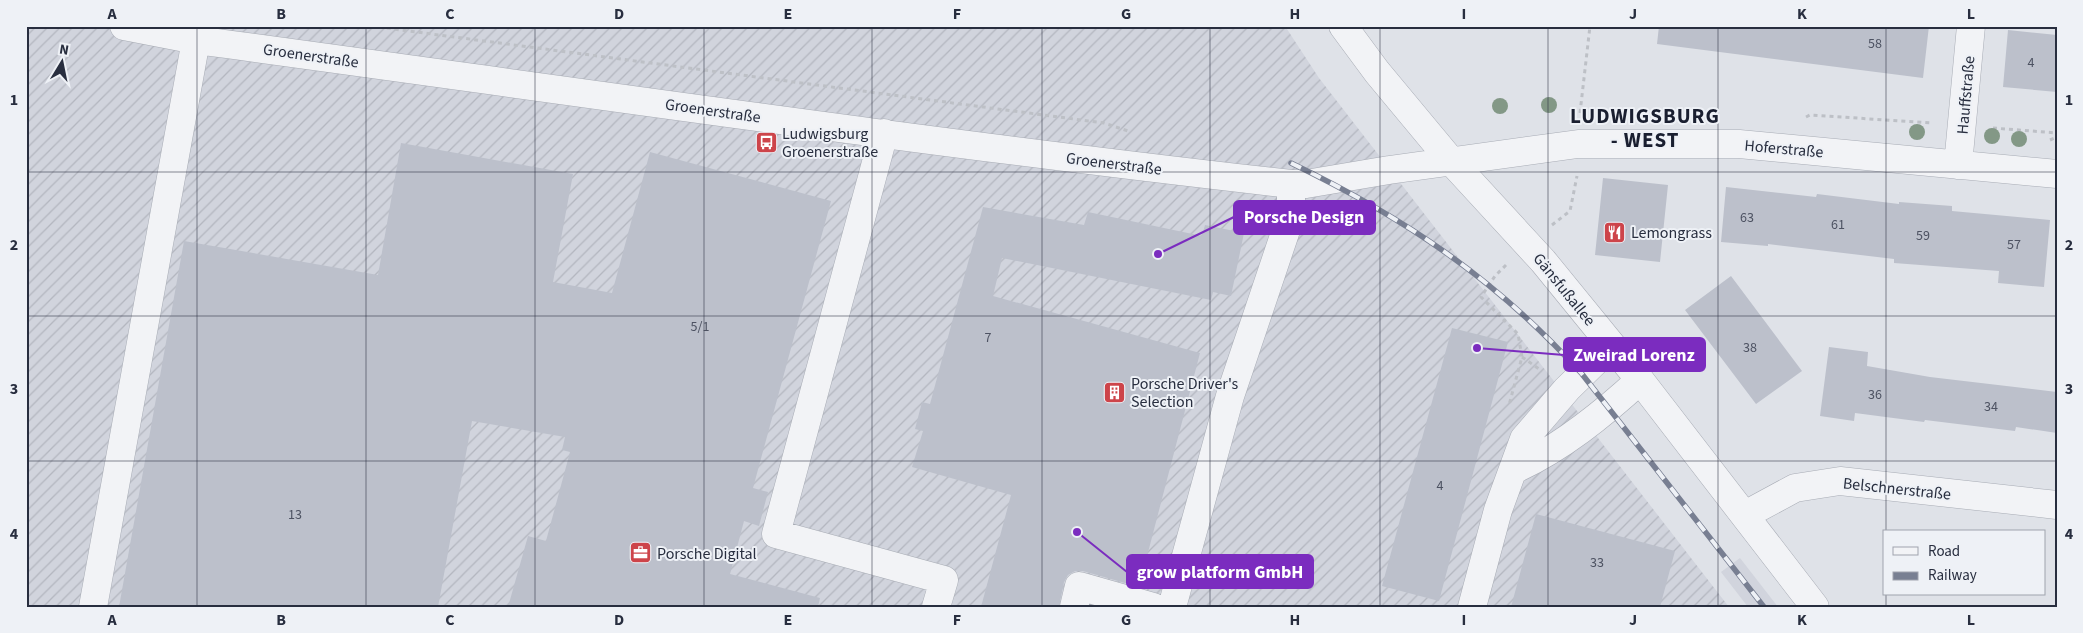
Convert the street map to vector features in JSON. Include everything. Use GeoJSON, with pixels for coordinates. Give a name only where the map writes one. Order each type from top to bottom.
{"type":"FeatureCollection","features":[{"type":"Feature","properties":{"kind":"street","name":"Groenerstraße"},"geometry":{"type":"LineString","coordinates":[[124,26],[196,40],[1162,170],[1291,184],[1328,181],[1451,161]]}},
{"type":"Feature","properties":{"kind":"street","name":"Gänsfußallee"},"geometry":{"type":"LineString","coordinates":[[1343,26],[1377,72],[1451,161],[1528,245],[1640,380],[1815,607]]}},
{"type":"Feature","properties":{"kind":"street","name":"Hauffstraße"},"geometry":{"type":"LineString","coordinates":[[1958,165],[1971,26]]}},
{"type":"Feature","properties":{"kind":"street"},"geometry":{"type":"LineString","coordinates":[[93,607],[196,40]]}},
{"type":"Feature","properties":{"kind":"street"},"geometry":{"type":"LineString","coordinates":[[884,133],[776,534],[944,580],[936,607]]}},
{"type":"Feature","properties":{"kind":"street","name":"Hoferstraße"},"geometry":{"type":"LineString","coordinates":[[1451,161],[1578,144],[1739,144],[2057,174]]}},
{"type":"Feature","properties":{"kind":"street"},"geometry":{"type":"LineString","coordinates":[[1172,607],[1230,396],[1291,215],[1291,184]]}},
{"type":"Feature","properties":{"kind":"street"},"geometry":{"type":"LineString","coordinates":[[1472,607],[1498,510],[1524,439],[1567,389],[1611,346]]}},
{"type":"Feature","properties":{"kind":"street"},"geometry":{"type":"LineString","coordinates":[[1513,470],[1535,461],[1594,420],[1640,380]]}},
{"type":"Feature","properties":{"kind":"street","name":"Belschnerstraße"},"geometry":{"type":"LineString","coordinates":[[1744,515],[1796,488],[1840,481],[2057,505]]}},
{"type":"Feature","properties":{"kind":"street"},"geometry":{"type":"LineString","coordinates":[[1074,607],[1079,586],[1152,607]]}},
{"type":"Feature","properties":{"kind":"path"},"geometry":{"type":"LineString","coordinates":[[371,26],[1094,122],[1132,132]]}},
{"type":"Feature","properties":{"kind":"path"},"geometry":{"type":"LineString","coordinates":[[1508,410],[1522,357],[1518,334],[1481,297],[1495,276],[1528,245],[1570,211],[1577,177],[1578,144],[1590,26]]}},
{"type":"Feature","properties":{"kind":"path"},"geometry":{"type":"LineString","coordinates":[[1810,115],[1877,119]]}},
{"type":"Feature","properties":{"kind":"shaded area"},"geometry":{"type":"Polygon","coordinates":[[[26,26],[1285,26],[1319,78],[1729,607],[26,607],[26,26]]]}},
{"type":"Feature","properties":{"kind":"shaded area"},"geometry":{"type":"Polygon","coordinates":[[[1740,558],[1778,607],[1748,607],[1721,572],[1740,558]]]}},
{"type":"Feature","properties":{"kind":"building"},"geometry":{"type":"Polygon","coordinates":[[[1659,26],[1929,26],[1923,78],[1657,44],[1659,26]]]}},
{"type":"Feature","properties":{"kind":"building"},"geometry":{"type":"Polygon","coordinates":[[[2008,30],[2057,35],[2057,92],[2003,87],[2008,30]]]}},
{"type":"Feature","properties":{"kind":"building"},"geometry":{"type":"Polygon","coordinates":[[[401,143],[573,174],[553,282],[612,293],[650,152],[831,201],[753,488],[768,492],[759,526],[744,521],[730,574],[820,598],[818,607],[508,607],[528,536],[546,541],[570,452],[562,450],[565,437],[472,421],[438,607],[119,607],[184,241],[378,275],[401,143]]]}},
{"type":"Feature","properties":{"kind":"building"},"geometry":{"type":"Polygon","coordinates":[[[1603,178],[1668,185],[1660,262],[1595,255],[1603,178]]]}},
{"type":"Feature","properties":{"kind":"building"},"geometry":{"type":"Polygon","coordinates":[[[1726,187],[1816,197],[1817,194],[1899,204],[1899,202],[1952,206],[1952,211],[2050,220],[2044,287],[1998,283],[1999,271],[1894,263],[1894,259],[1768,244],[1768,246],[1721,242],[1726,187]]]}},
{"type":"Feature","properties":{"kind":"building"},"geometry":{"type":"Polygon","coordinates":[[[983,207],[1084,225],[1088,212],[1202,236],[1205,225],[1244,233],[1231,296],[1213,292],[1211,300],[1002,258],[993,296],[1200,353],[1139,587],[1083,571],[1075,571],[1068,575],[1064,582],[1059,607],[981,607],[1011,495],[912,467],[923,431],[915,429],[922,402],[930,404],[983,207]]]}},
{"type":"Feature","properties":{"kind":"building"},"geometry":{"type":"Polygon","coordinates":[[[1731,276],[1802,371],[1756,404],[1685,310],[1731,276]]]}},
{"type":"Feature","properties":{"kind":"building"},"geometry":{"type":"Polygon","coordinates":[[[1452,328],[1508,342],[1439,601],[1382,586],[1452,328]]]}},
{"type":"Feature","properties":{"kind":"building"},"geometry":{"type":"Polygon","coordinates":[[[1829,347],[1868,352],[1867,366],[1930,377],[2057,392],[2057,433],[2016,427],[2015,431],[1925,420],[1924,422],[1855,413],[1854,421],[1820,416],[1829,347]]]}},
{"type":"Feature","properties":{"kind":"building"},"geometry":{"type":"Polygon","coordinates":[[[1536,514],[1675,551],[1660,607],[1511,607],[1536,514]]]}},
{"type":"Feature","properties":{"kind":"railway"},"geometry":{"type":"LineString","coordinates":[[1291,163],[1372,206],[1447,253],[1516,309],[1582,374],[1764,607]]}},
{"type":"Feature","properties":{"kind":"place","name":"Ludwigsburg Groenerstraße"},"geometry":{"type":"Point","coordinates":[766,142]}},
{"type":"Feature","properties":{"kind":"place","name":"Lemongrass"},"geometry":{"type":"Point","coordinates":[1615,232]}},
{"type":"Feature","properties":{"kind":"place","name":"Porsche Design"},"geometry":{"type":"Point","coordinates":[1158,254]}},
{"type":"Feature","properties":{"kind":"place","name":"Zweirad Lorenz"},"geometry":{"type":"Point","coordinates":[1477,348]}},
{"type":"Feature","properties":{"kind":"place","name":"Porsche Driver's Selection"},"geometry":{"type":"Point","coordinates":[1115,392]}},
{"type":"Feature","properties":{"kind":"place","name":"grow platform GmbH"},"geometry":{"type":"Point","coordinates":[1077,532]}},
{"type":"Feature","properties":{"kind":"place","name":"Porsche Digital"},"geometry":{"type":"Point","coordinates":[641,553]}},
{"type":"Feature","properties":{"kind":"district","name":"LUDWIGSBURG - WEST"},"geometry":{"type":"Point","coordinates":[1645,128]}}]}
